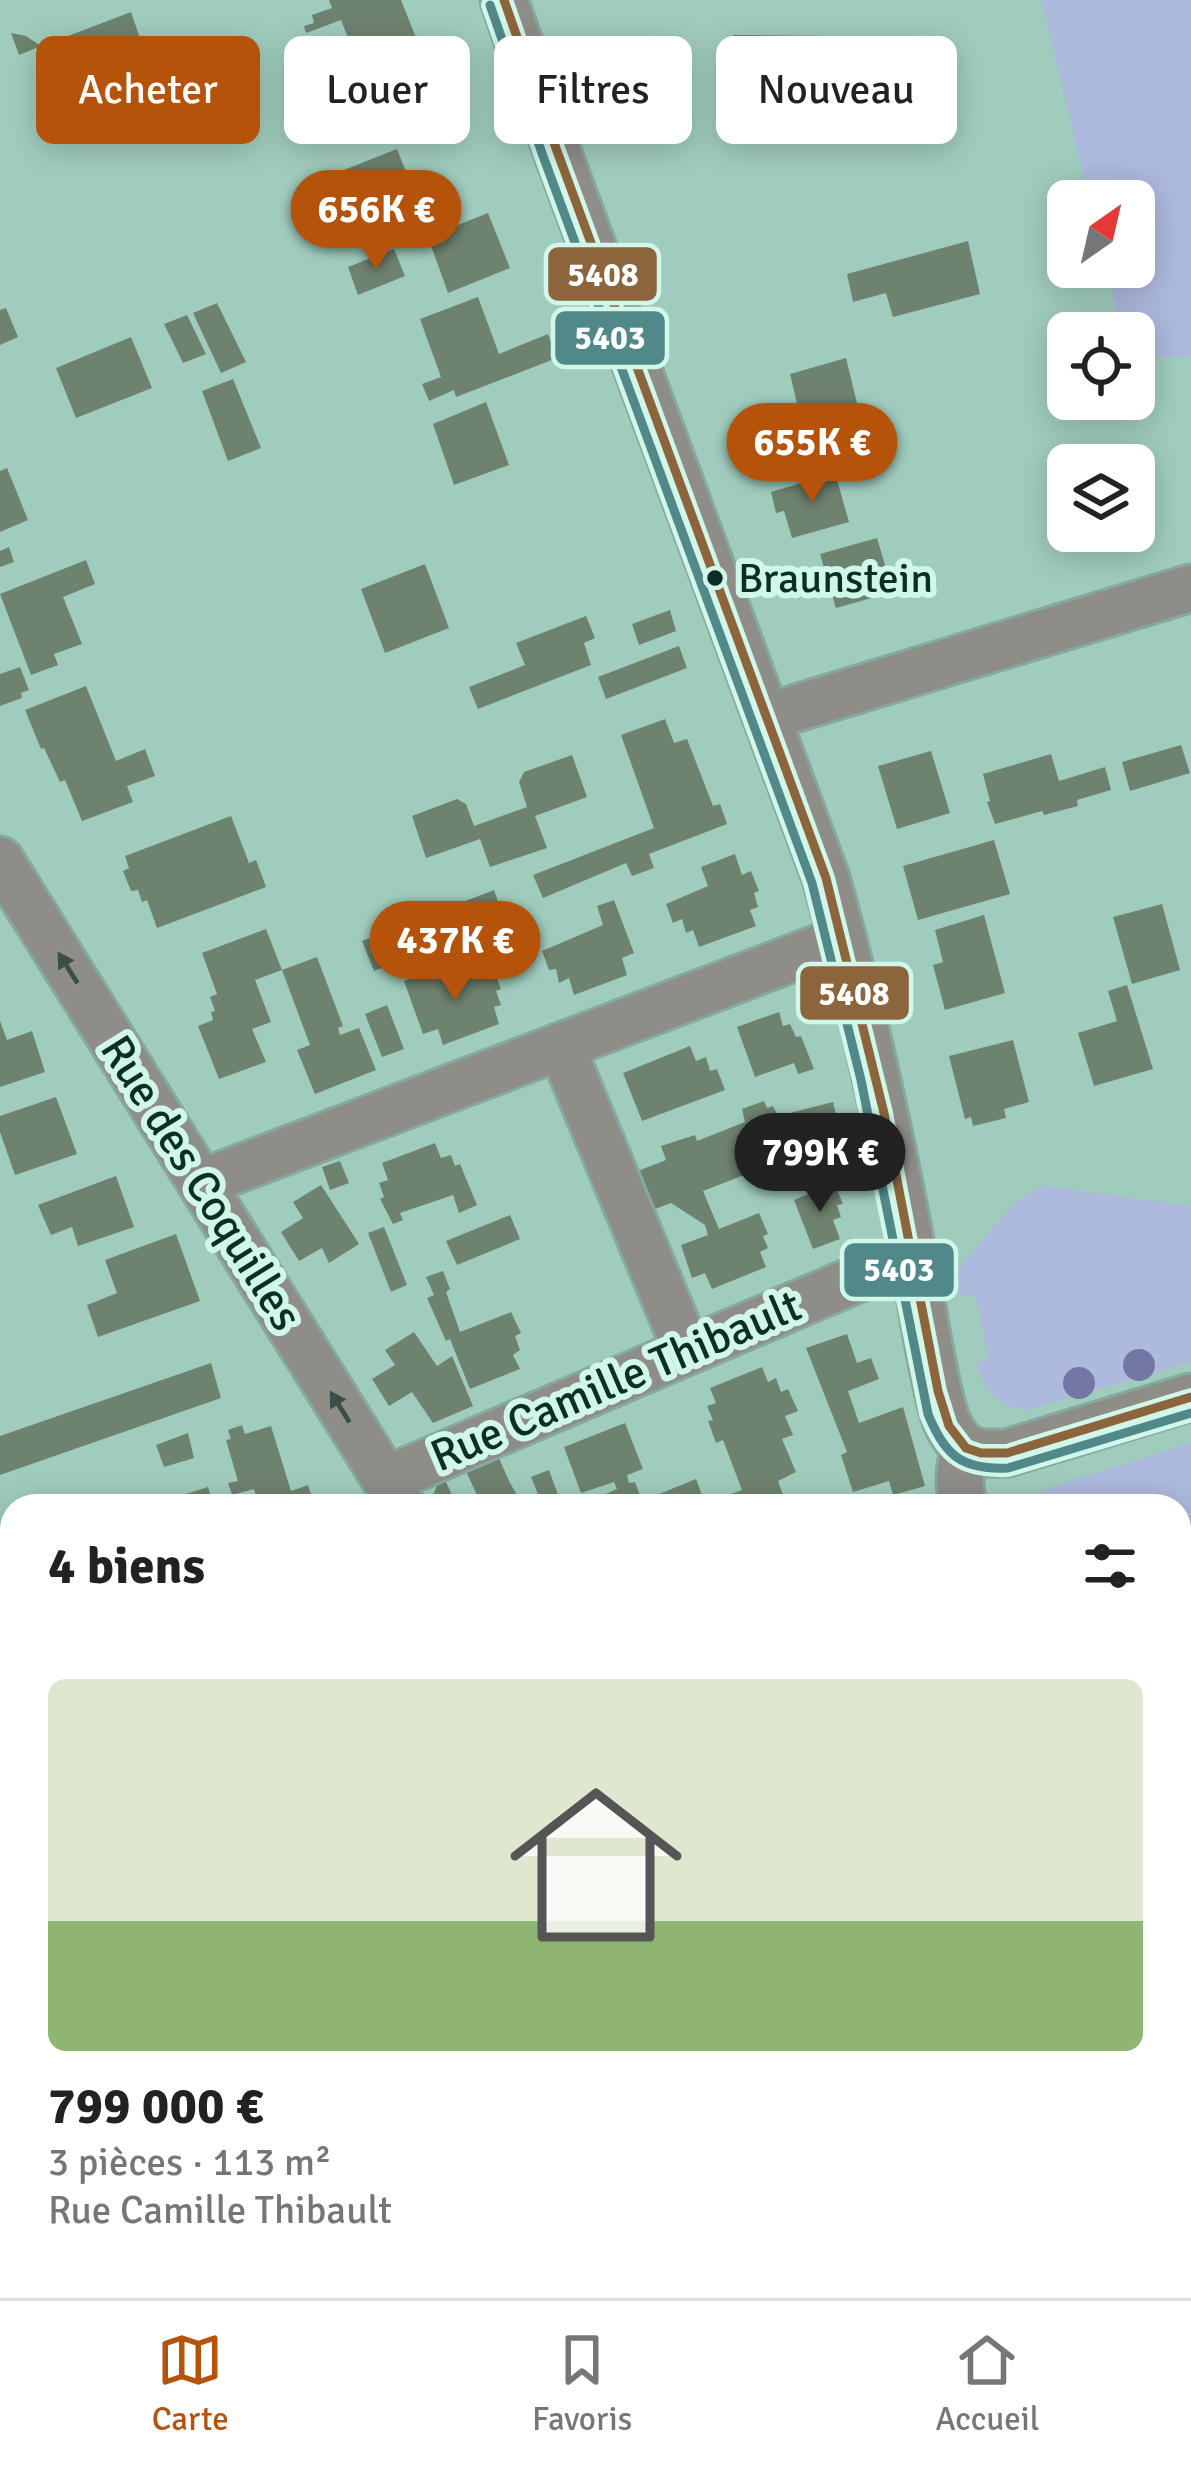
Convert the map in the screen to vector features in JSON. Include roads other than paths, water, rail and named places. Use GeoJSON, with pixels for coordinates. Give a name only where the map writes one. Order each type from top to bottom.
{"type":"FeatureCollection","features":[{"type":"Feature","properties":{"kind":"street"},"geometry":{"type":"LineString","coordinates":[[504,0],[826,878],[913,1255],[943,1411],[956,1440],[981,1453],[1007,1453],[1191,1397]]}},
{"type":"Feature","properties":{"kind":"street"},"geometry":{"type":"LineString","coordinates":[[767,717],[1191,588]]}},
{"type":"Feature","properties":{"kind":"street","name":"Rue des Coquilles"},"geometry":{"type":"LineString","coordinates":[[0,860],[394,1493]]}},
{"type":"Feature","properties":{"kind":"street"},"geometry":{"type":"LineString","coordinates":[[201,1183],[843,939]]}},
{"type":"Feature","properties":{"kind":"street"},"geometry":{"type":"LineString","coordinates":[[561,1046],[687,1351]]}},
{"type":"Feature","properties":{"kind":"street","name":"Rue Camille Thibault"},"geometry":{"type":"LineString","coordinates":[[394,1493],[687,1351],[913,1255]]}},
{"type":"Feature","properties":{"kind":"street"},"geometry":{"type":"LineString","coordinates":[[961,1494],[958,1479],[966,1448]]}},
{"type":"Feature","properties":{"kind":"place","name":"Braunstein"},"geometry":{"type":"Point","coordinates":[715,578]}}]}
